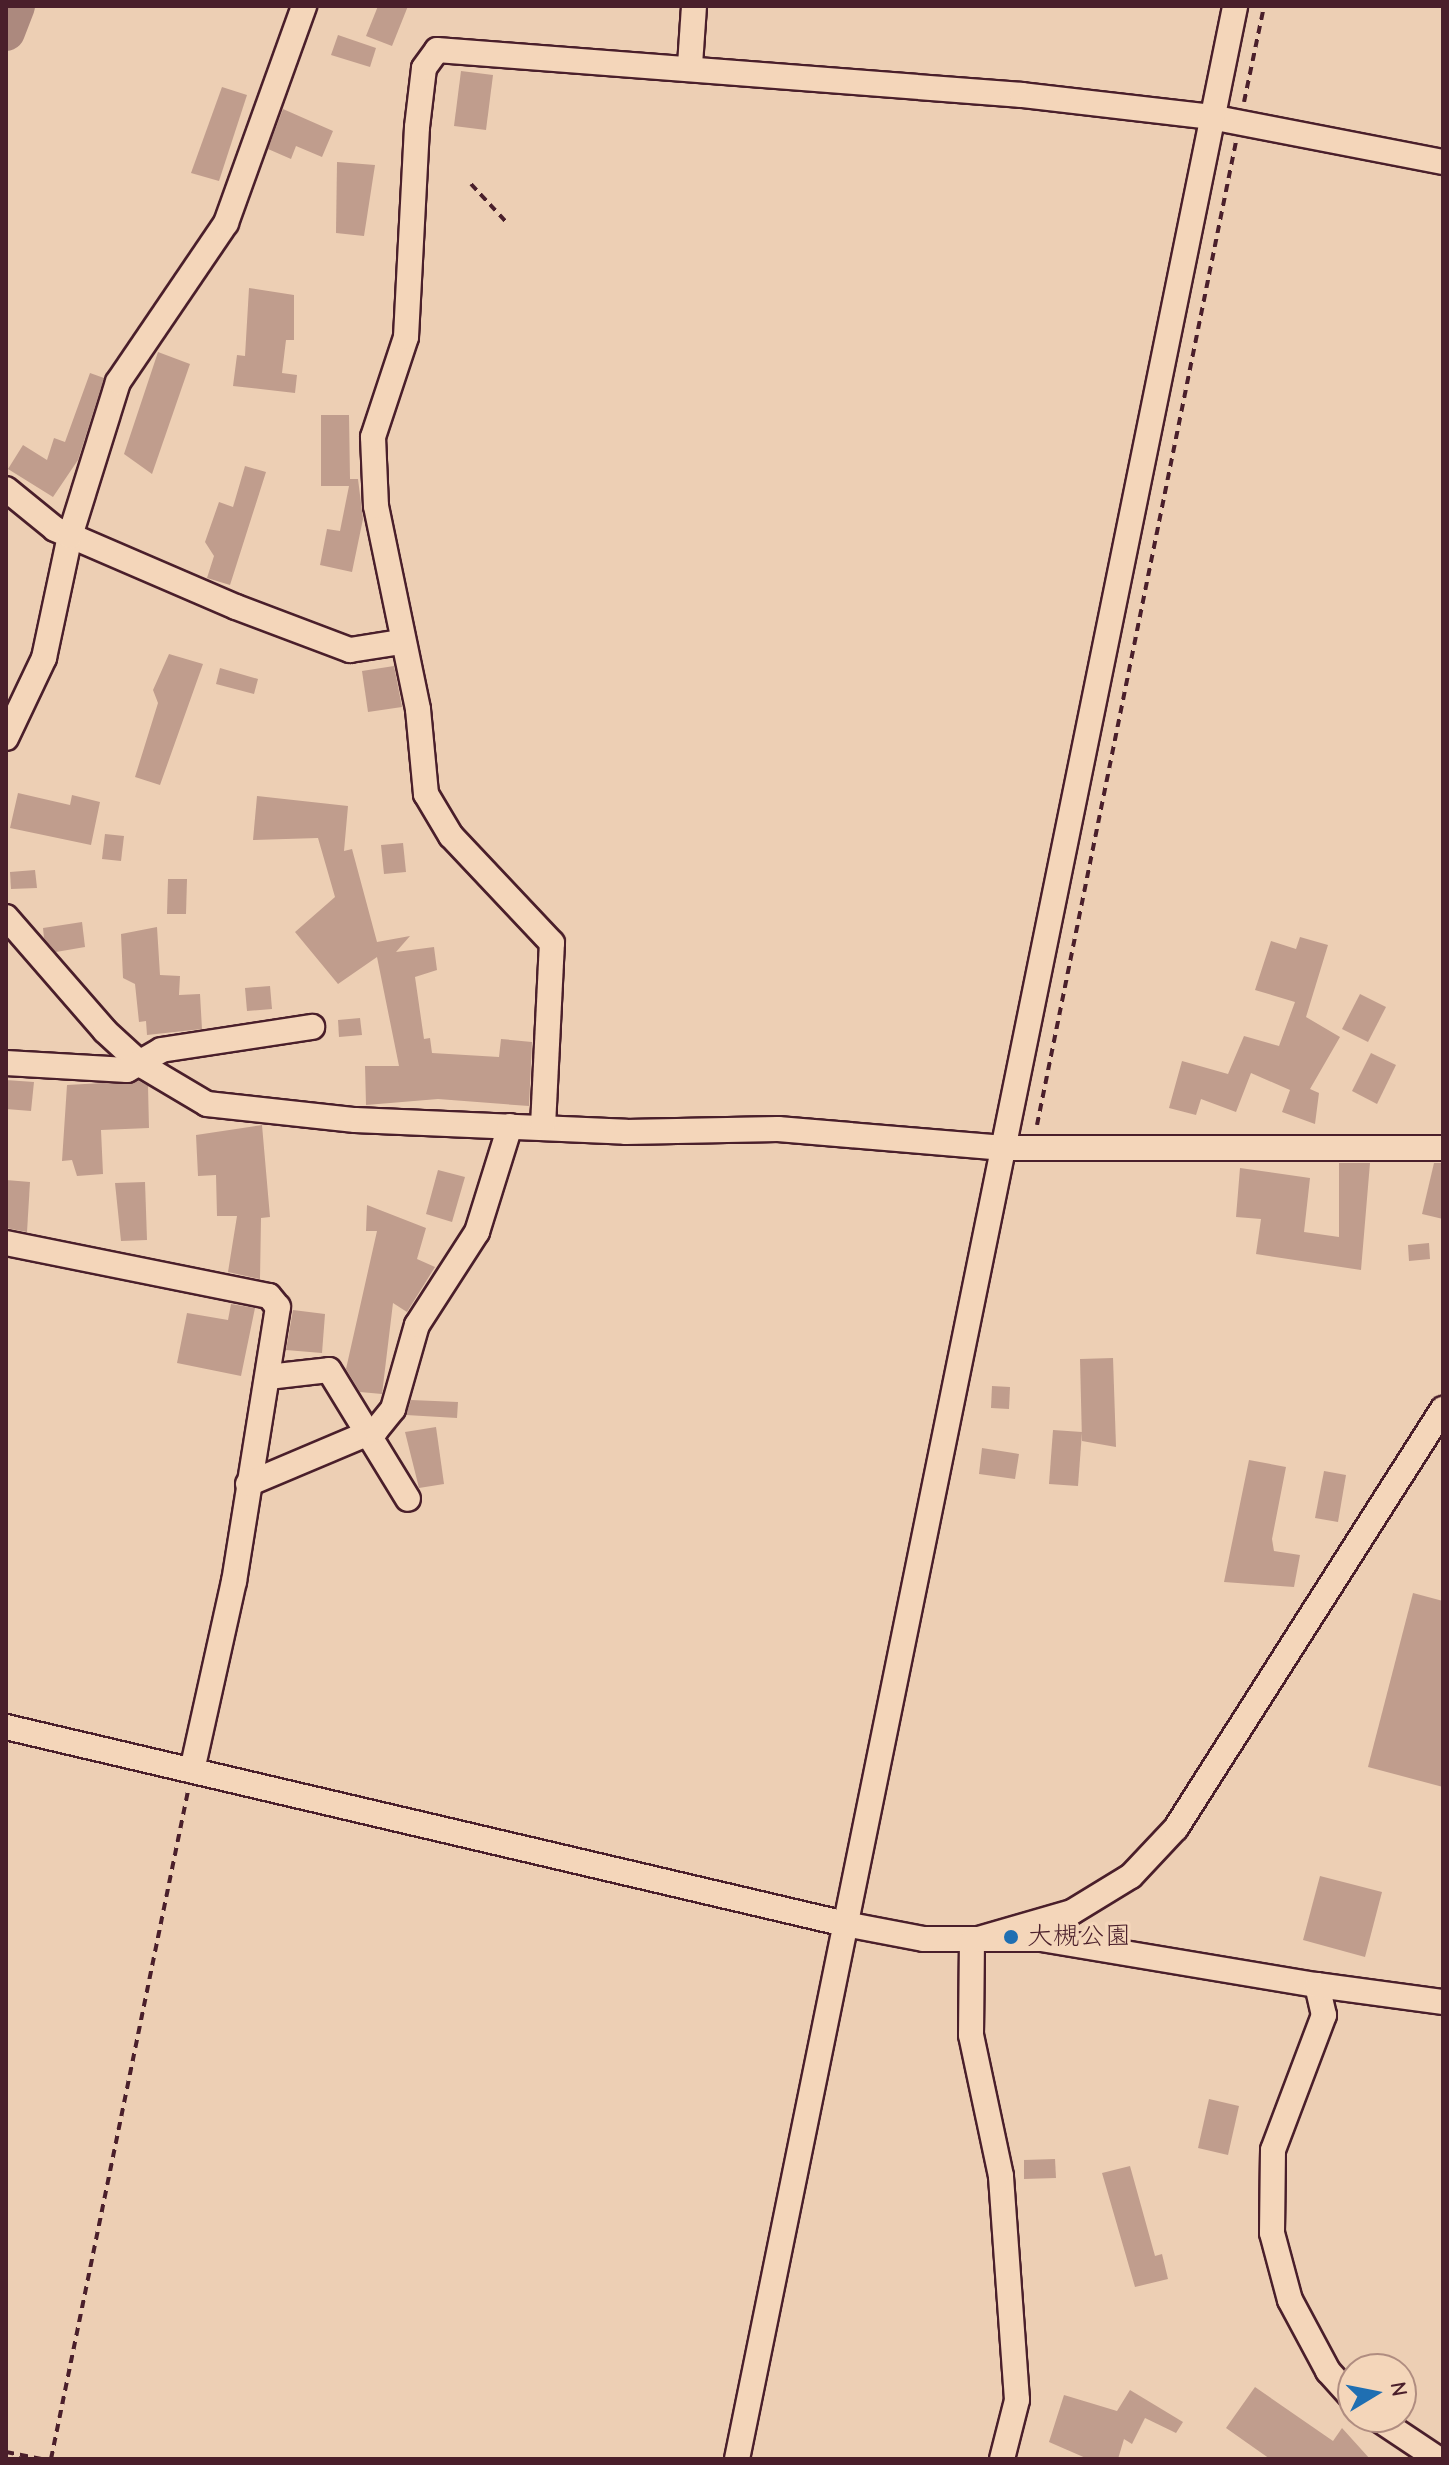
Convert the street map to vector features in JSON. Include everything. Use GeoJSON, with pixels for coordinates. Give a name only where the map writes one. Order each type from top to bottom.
{"type":"FeatureCollection","features":[{"type":"Feature","properties":{"kind":"street"},"geometry":{"type":"LineString","coordinates":[[6,738],[44,658],[70,536],[118,382],[226,223],[304,6]]}},
{"type":"Feature","properties":{"kind":"street"},"geometry":{"type":"LineString","coordinates":[[690,65],[694,6]]}},
{"type":"Feature","properties":{"kind":"street"},"geometry":{"type":"LineString","coordinates":[[737,2459],[1235,6]]}},
{"type":"Feature","properties":{"kind":"street"},"geometry":{"type":"LineString","coordinates":[[543,1126],[552,943],[435,813],[421,778],[418,709],[401,642],[373,453],[406,337],[424,68],[437,50],[690,65],[1211,117],[1443,162]]}},
{"type":"Feature","properties":{"kind":"street"},"geometry":{"type":"LineString","coordinates":[[6,489],[70,536],[350,650],[401,642]]}},
{"type":"Feature","properties":{"kind":"street"},"geometry":{"type":"LineString","coordinates":[[8,931],[143,1066],[207,1104],[355,1120],[510,1126],[778,1129],[1004,1148],[1443,1148]]}},
{"type":"Feature","properties":{"kind":"street"},"geometry":{"type":"LineString","coordinates":[[6,1063],[143,1066],[161,1050],[312,1027]]}},
{"type":"Feature","properties":{"kind":"street"},"geometry":{"type":"LineString","coordinates":[[248,1484],[366,1435],[399,1398],[417,1325],[477,1232],[510,1126]]}},
{"type":"Feature","properties":{"kind":"street"},"geometry":{"type":"LineString","coordinates":[[6,1243],[269,1296],[279,1317],[192,1770]]}},
{"type":"Feature","properties":{"kind":"street"},"geometry":{"type":"LineString","coordinates":[[268,1377],[329,1370],[408,1499]]}},
{"type":"Feature","properties":{"kind":"street"},"geometry":{"type":"LineString","coordinates":[[972,1941],[1072,1912],[1131,1876],[1176,1828],[1443,1409]]}},
{"type":"Feature","properties":{"kind":"street"},"geometry":{"type":"LineString","coordinates":[[6,1727],[845,1924],[972,1941],[1041,1939],[1317,1985],[1443,2002]]}},
{"type":"Feature","properties":{"kind":"street"},"geometry":{"type":"LineString","coordinates":[[972,1941],[971,2035],[1001,2176],[1017,2400],[1002,2459]]}},
{"type":"Feature","properties":{"kind":"street"},"geometry":{"type":"LineString","coordinates":[[1317,1985],[1324,2015],[1273,2150],[1272,2233],[1290,2300],[1328,2371],[1337,2381]]}},
{"type":"Feature","properties":{"kind":"street"},"geometry":{"type":"LineString","coordinates":[[1399,2433],[1438,2459]]}},
{"type":"Feature","properties":{"kind":"path"},"geometry":{"type":"LineString","coordinates":[[1033,1147],[1264,6]]}},
{"type":"Feature","properties":{"kind":"path"},"geometry":{"type":"LineString","coordinates":[[471,184],[508,224]]}},
{"type":"Feature","properties":{"kind":"path"},"geometry":{"type":"LineString","coordinates":[[51,2459],[192,1770]]}},
{"type":"Feature","properties":{"kind":"path"},"geometry":{"type":"LineString","coordinates":[[6,2452],[41,2459]]}},
{"type":"Feature","properties":{"kind":"building"},"geometry":{"type":"Polygon","coordinates":[[[378,6],[408,6],[392,46],[366,36],[378,6]]]}},
{"type":"Feature","properties":{"kind":"building"},"geometry":{"type":"Polygon","coordinates":[[[338,35],[376,48],[370,67],[331,55],[338,35]]]}},
{"type":"Feature","properties":{"kind":"building"},"geometry":{"type":"Polygon","coordinates":[[[461,71],[493,75],[486,130],[454,126],[461,71]]]}},
{"type":"Feature","properties":{"kind":"building"},"geometry":{"type":"Polygon","coordinates":[[[222,87],[247,95],[219,181],[191,173],[222,87]]]}},
{"type":"Feature","properties":{"kind":"building"},"geometry":{"type":"Polygon","coordinates":[[[283,109],[333,131],[322,157],[296,146],[291,159],[268,149],[283,109]]]}},
{"type":"Feature","properties":{"kind":"building"},"geometry":{"type":"Polygon","coordinates":[[[337,162],[375,165],[364,236],[336,233],[337,162]]]}},
{"type":"Feature","properties":{"kind":"building"},"geometry":{"type":"Polygon","coordinates":[[[249,288],[294,295],[294,340],[286,340],[282,373],[297,375],[295,393],[233,386],[237,355],[245,356],[249,288]]]}},
{"type":"Feature","properties":{"kind":"building"},"geometry":{"type":"Polygon","coordinates":[[[158,352],[190,364],[152,474],[124,454],[158,352]]]}},
{"type":"Feature","properties":{"kind":"building"},"geometry":{"type":"Polygon","coordinates":[[[90,373],[104,378],[78,460],[53,497],[8,469],[23,445],[47,460],[54,438],[65,442],[90,373]]]}},
{"type":"Feature","properties":{"kind":"building"},"geometry":{"type":"Polygon","coordinates":[[[321,415],[349,415],[350,479],[358,479],[363,519],[352,572],[320,565],[327,529],[340,531],[349,486],[321,486],[321,415]]]}},
{"type":"Feature","properties":{"kind":"building"},"geometry":{"type":"Polygon","coordinates":[[[245,466],[266,472],[230,585],[207,578],[214,556],[205,542],[219,502],[233,507],[245,466]]]}},
{"type":"Feature","properties":{"kind":"building"},"geometry":{"type":"Polygon","coordinates":[[[169,654],[203,664],[160,785],[135,777],[158,703],[153,690],[169,654]]]}},
{"type":"Feature","properties":{"kind":"building"},"geometry":{"type":"Polygon","coordinates":[[[394,666],[402,707],[368,712],[362,671],[394,666]]]}},
{"type":"Feature","properties":{"kind":"building"},"geometry":{"type":"Polygon","coordinates":[[[220,668],[258,679],[254,694],[216,684],[220,668]]]}},
{"type":"Feature","properties":{"kind":"building"},"geometry":{"type":"Polygon","coordinates":[[[18,793],[70,805],[72,795],[100,802],[91,845],[10,828],[18,793]]]}},
{"type":"Feature","properties":{"kind":"building"},"geometry":{"type":"Polygon","coordinates":[[[257,796],[348,806],[344,851],[352,849],[377,942],[410,936],[396,952],[434,947],[437,970],[415,977],[424,1039],[430,1038],[432,1053],[499,1057],[501,1039],[532,1042],[529,1106],[438,1099],[366,1105],[365,1066],[399,1066],[377,957],[338,984],[295,932],[335,897],[318,838],[253,840],[257,796]]]}},
{"type":"Feature","properties":{"kind":"building"},"geometry":{"type":"Polygon","coordinates":[[[105,834],[124,836],[121,861],[102,859],[105,834]]]}},
{"type":"Feature","properties":{"kind":"building"},"geometry":{"type":"Polygon","coordinates":[[[403,843],[406,872],[384,874],[381,845],[403,843]]]}},
{"type":"Feature","properties":{"kind":"building"},"geometry":{"type":"Polygon","coordinates":[[[35,870],[37,888],[11,889],[10,872],[35,870]]]}},
{"type":"Feature","properties":{"kind":"building"},"geometry":{"type":"Polygon","coordinates":[[[168,879],[187,879],[186,914],[167,914],[168,879]]]}},
{"type":"Feature","properties":{"kind":"building"},"geometry":{"type":"Polygon","coordinates":[[[82,922],[85,947],[56,952],[44,938],[43,928],[82,922]]]}},
{"type":"Feature","properties":{"kind":"building"},"geometry":{"type":"Polygon","coordinates":[[[157,927],[160,975],[180,976],[179,995],[200,994],[202,1029],[147,1035],[146,1021],[139,1022],[135,984],[123,978],[121,934],[157,927]]]}},
{"type":"Feature","properties":{"kind":"building"},"geometry":{"type":"Polygon","coordinates":[[[1300,937],[1328,945],[1306,1017],[1340,1037],[1310,1089],[1319,1093],[1315,1124],[1282,1112],[1290,1090],[1251,1073],[1236,1112],[1201,1099],[1196,1115],[1169,1108],[1182,1061],[1228,1074],[1244,1036],[1279,1046],[1295,1002],[1255,990],[1271,941],[1296,949],[1300,937]]]}},
{"type":"Feature","properties":{"kind":"building"},"geometry":{"type":"Polygon","coordinates":[[[270,986],[272,1009],[247,1011],[245,988],[270,986]]]}},
{"type":"Feature","properties":{"kind":"building"},"geometry":{"type":"Polygon","coordinates":[[[1360,994],[1386,1007],[1368,1042],[1342,1029],[1360,994]]]}},
{"type":"Feature","properties":{"kind":"building"},"geometry":{"type":"Polygon","coordinates":[[[360,1018],[362,1035],[339,1037],[338,1020],[360,1018]]]}},
{"type":"Feature","properties":{"kind":"building"},"geometry":{"type":"Polygon","coordinates":[[[1371,1053],[1396,1065],[1377,1104],[1352,1091],[1371,1053]]]}},
{"type":"Feature","properties":{"kind":"building"},"geometry":{"type":"Polygon","coordinates":[[[6,1080],[34,1082],[31,1111],[6,1109],[6,1080]]]}},
{"type":"Feature","properties":{"kind":"building"},"geometry":{"type":"Polygon","coordinates":[[[139,1081],[148,1086],[149,1128],[101,1130],[103,1174],[77,1176],[72,1160],[62,1161],[67,1085],[139,1081]]]}},
{"type":"Feature","properties":{"kind":"building"},"geometry":{"type":"Polygon","coordinates":[[[262,1125],[270,1217],[261,1218],[260,1279],[228,1272],[237,1216],[217,1216],[216,1175],[198,1176],[196,1135],[262,1125]]]}},
{"type":"Feature","properties":{"kind":"building"},"geometry":{"type":"Polygon","coordinates":[[[1339,1163],[1370,1163],[1361,1270],[1256,1254],[1261,1219],[1236,1217],[1240,1168],[1310,1178],[1304,1232],[1339,1237],[1339,1163]]]}},
{"type":"Feature","properties":{"kind":"building"},"geometry":{"type":"Polygon","coordinates":[[[1434,1163],[1443,1163],[1443,1219],[1422,1214],[1434,1163]]]}},
{"type":"Feature","properties":{"kind":"building"},"geometry":{"type":"Polygon","coordinates":[[[438,1170],[465,1177],[452,1222],[426,1214],[438,1170]]]}},
{"type":"Feature","properties":{"kind":"building"},"geometry":{"type":"Polygon","coordinates":[[[6,1180],[30,1182],[27,1232],[6,1228],[6,1180]]]}},
{"type":"Feature","properties":{"kind":"building"},"geometry":{"type":"Polygon","coordinates":[[[145,1182],[147,1240],[121,1241],[115,1183],[145,1182]]]}},
{"type":"Feature","properties":{"kind":"building"},"geometry":{"type":"Polygon","coordinates":[[[367,1205],[426,1228],[417,1259],[435,1267],[407,1312],[393,1303],[382,1394],[360,1392],[346,1369],[377,1231],[366,1231],[367,1205]]]}},
{"type":"Feature","properties":{"kind":"building"},"geometry":{"type":"Polygon","coordinates":[[[1429,1243],[1430,1259],[1409,1261],[1408,1245],[1429,1243]]]}},
{"type":"Feature","properties":{"kind":"building"},"geometry":{"type":"Polygon","coordinates":[[[231,1304],[255,1308],[241,1376],[177,1363],[187,1313],[228,1320],[231,1304]]]}},
{"type":"Feature","properties":{"kind":"building"},"geometry":{"type":"Polygon","coordinates":[[[293,1310],[325,1314],[322,1353],[286,1350],[293,1310]]]}},
{"type":"Feature","properties":{"kind":"building"},"geometry":{"type":"Polygon","coordinates":[[[1113,1358],[1116,1447],[1082,1441],[1080,1359],[1113,1358]]]}},
{"type":"Feature","properties":{"kind":"building"},"geometry":{"type":"Polygon","coordinates":[[[992,1386],[1010,1387],[1009,1409],[991,1408],[992,1386]]]}},
{"type":"Feature","properties":{"kind":"building"},"geometry":{"type":"Polygon","coordinates":[[[411,1400],[458,1402],[457,1418],[406,1415],[411,1400]]]}},
{"type":"Feature","properties":{"kind":"building"},"geometry":{"type":"Polygon","coordinates":[[[436,1427],[444,1484],[419,1488],[405,1432],[436,1427]]]}},
{"type":"Feature","properties":{"kind":"building"},"geometry":{"type":"Polygon","coordinates":[[[1053,1430],[1082,1432],[1078,1486],[1049,1484],[1053,1430]]]}},
{"type":"Feature","properties":{"kind":"building"},"geometry":{"type":"Polygon","coordinates":[[[982,1448],[1019,1454],[1015,1479],[979,1474],[982,1448]]]}},
{"type":"Feature","properties":{"kind":"building"},"geometry":{"type":"Polygon","coordinates":[[[1249,1460],[1286,1467],[1272,1539],[1274,1551],[1300,1555],[1294,1587],[1224,1582],[1249,1460]]]}},
{"type":"Feature","properties":{"kind":"building"},"geometry":{"type":"Polygon","coordinates":[[[1324,1471],[1346,1475],[1338,1522],[1315,1518],[1324,1471]]]}},
{"type":"Feature","properties":{"kind":"building"},"geometry":{"type":"Polygon","coordinates":[[[1413,1593],[1443,1601],[1443,1787],[1368,1767],[1413,1593]]]}},
{"type":"Feature","properties":{"kind":"building"},"geometry":{"type":"Polygon","coordinates":[[[1320,1876],[1382,1892],[1365,1957],[1303,1940],[1320,1876]]]}},
{"type":"Feature","properties":{"kind":"building"},"geometry":{"type":"Polygon","coordinates":[[[1209,2099],[1239,2106],[1228,2155],[1198,2148],[1209,2099]]]}},
{"type":"Feature","properties":{"kind":"building"},"geometry":{"type":"Polygon","coordinates":[[[1055,2159],[1056,2178],[1024,2179],[1024,2160],[1055,2159]]]}},
{"type":"Feature","properties":{"kind":"building"},"geometry":{"type":"Polygon","coordinates":[[[1130,2166],[1155,2256],[1162,2254],[1168,2279],[1135,2287],[1102,2173],[1130,2166]]]}},
{"type":"Feature","properties":{"kind":"building"},"geometry":{"type":"Polygon","coordinates":[[[1255,2387],[1333,2441],[1339,2433],[1347,2433],[1370,2459],[1270,2459],[1226,2428],[1255,2387]]]}},
{"type":"Feature","properties":{"kind":"building"},"geometry":{"type":"Polygon","coordinates":[[[1130,2390],[1183,2422],[1176,2433],[1145,2418],[1132,2444],[1124,2439],[1118,2459],[1088,2459],[1049,2442],[1064,2395],[1117,2411],[1130,2390]]]}},
{"type":"Feature","properties":{"kind":"waterway"},"geometry":{"type":"LineString","coordinates":[[6,32],[16,6]]}},
{"type":"Feature","properties":{"kind":"place","name":"大槻公園"},"geometry":{"type":"Point","coordinates":[1011,1937]}}]}
